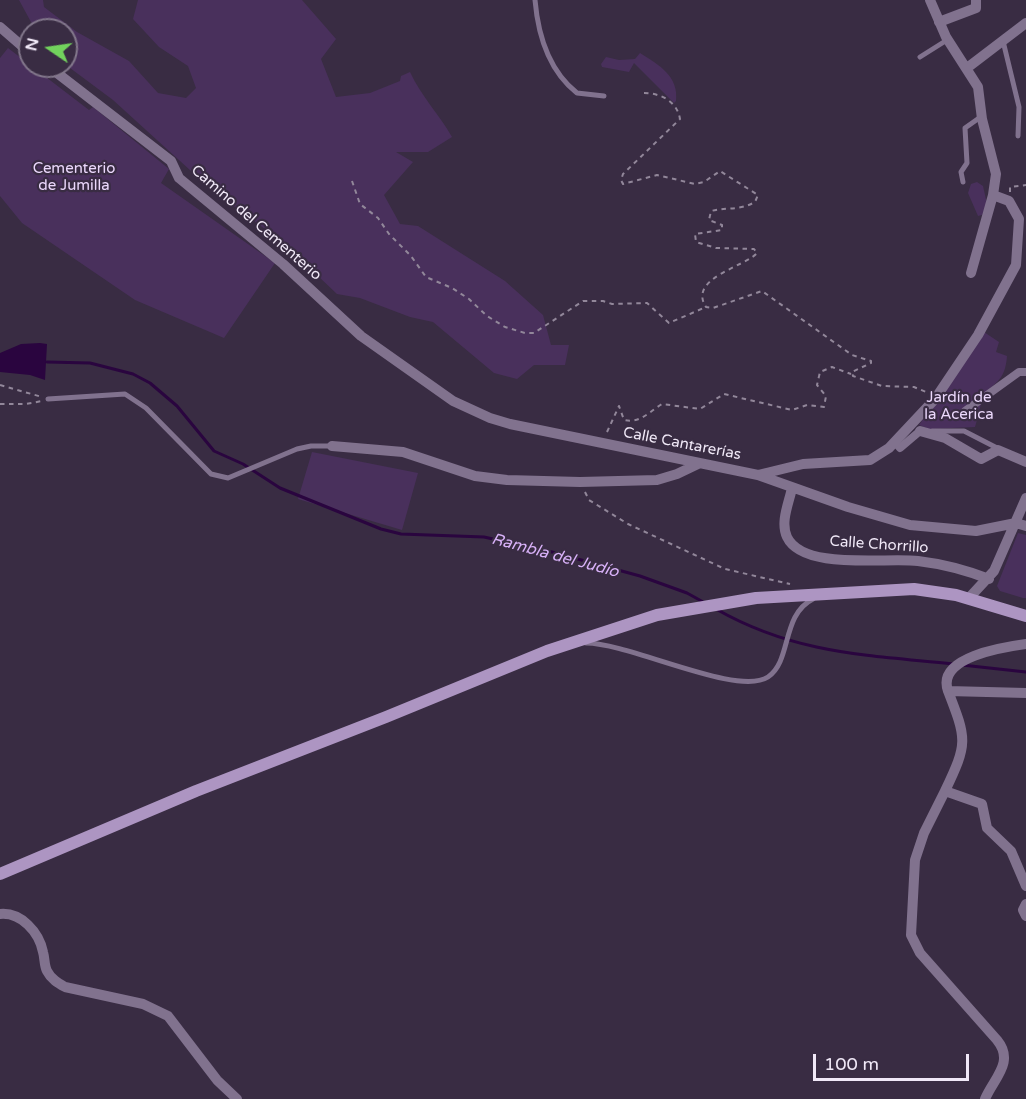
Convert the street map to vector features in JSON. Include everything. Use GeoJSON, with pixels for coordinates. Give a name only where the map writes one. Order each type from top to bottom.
{"type":"FeatureCollection","features":[{"type":"Feature","properties":{"kind":"main road"},"geometry":{"type":"LineString","coordinates":[[0,874],[22,862],[568,643],[657,615],[731,602],[784,596],[914,589],[969,598],[1026,616]]}},
{"type":"Feature","properties":{"kind":"main road"},"geometry":{"type":"LineString","coordinates":[[0,867],[22,862]]}},
{"type":"Feature","properties":{"kind":"street"},"geometry":{"type":"LineString","coordinates":[[930,0],[947,40],[978,87],[982,116],[995,169],[993,195],[971,273]]}},
{"type":"Feature","properties":{"kind":"street"},"geometry":{"type":"LineString","coordinates":[[939,22],[975,9],[976,0]]}},
{"type":"Feature","properties":{"kind":"street"},"geometry":{"type":"LineString","coordinates":[[967,68],[1026,24]]}},
{"type":"Feature","properties":{"kind":"street"},"geometry":{"type":"LineString","coordinates":[[0,27],[18,43]]}},
{"type":"Feature","properties":{"kind":"street","name":"Camino del Cementerio"},"geometry":{"type":"LineString","coordinates":[[64,78],[171,161],[179,177],[283,264],[361,336]]}},
{"type":"Feature","properties":{"kind":"street"},"geometry":{"type":"LineString","coordinates":[[758,475],[803,464],[859,462],[879,455],[895,442],[935,399],[978,334],[1006,284],[1022,249],[1017,214],[1009,201],[993,195]]}},
{"type":"Feature","properties":{"kind":"street","name":"Calle Cantarerías"},"geometry":{"type":"LineString","coordinates":[[361,336],[453,401],[510,424],[758,475],[887,519],[922,527],[979,531],[1021,524]]}},
{"type":"Feature","properties":{"kind":"street"},"geometry":{"type":"LineString","coordinates":[[965,411],[1019,372],[1026,372]]}},
{"type":"Feature","properties":{"kind":"street"},"geometry":{"type":"LineString","coordinates":[[895,442],[900,448],[920,430],[949,440],[981,459],[994,452],[1002,451],[1026,462]]}},
{"type":"Feature","properties":{"kind":"street"},"geometry":{"type":"LineString","coordinates":[[332,446],[403,452],[475,476],[580,482],[657,480],[700,463]]}},
{"type":"Feature","properties":{"kind":"street","name":"Calle Chorrillo"},"geometry":{"type":"LineString","coordinates":[[792,488],[784,527],[790,542],[798,550],[846,560],[927,562],[967,570],[989,579]]}},
{"type":"Feature","properties":{"kind":"street"},"geometry":{"type":"LineString","coordinates":[[969,598],[989,579],[1021,524],[1026,498]]}},
{"type":"Feature","properties":{"kind":"street"},"geometry":{"type":"LineString","coordinates":[[985,1099],[1004,1064],[1005,1053],[998,1040],[920,953],[911,935],[915,860],[924,833],[945,791],[964,741],[962,725],[948,691],[947,677],[967,659],[992,649],[1026,644]]}},
{"type":"Feature","properties":{"kind":"street"},"geometry":{"type":"LineString","coordinates":[[948,691],[1026,693]]}},
{"type":"Feature","properties":{"kind":"street"},"geometry":{"type":"LineString","coordinates":[[945,791],[982,804],[987,828],[1011,851],[1026,886]]}},
{"type":"Feature","properties":{"kind":"street"},"geometry":{"type":"LineString","coordinates":[[1026,904],[1023,910],[1026,916]]}},
{"type":"Feature","properties":{"kind":"street"},"geometry":{"type":"LineString","coordinates":[[0,914],[11,914],[32,929],[43,952],[48,972],[55,982],[82,991],[143,1004],[168,1016],[217,1080],[237,1099]]}},
{"type":"Feature","properties":{"kind":"lane"},"geometry":{"type":"LineString","coordinates":[[535,0],[538,27],[551,63],[576,93],[604,96]]}},
{"type":"Feature","properties":{"kind":"lane"},"geometry":{"type":"LineString","coordinates":[[920,57],[947,40]]}},
{"type":"Feature","properties":{"kind":"lane"},"geometry":{"type":"LineString","coordinates":[[1003,41],[1019,107],[1018,136]]}},
{"type":"Feature","properties":{"kind":"lane"},"geometry":{"type":"LineString","coordinates":[[963,182],[961,172],[967,163],[965,128],[982,116]]}},
{"type":"Feature","properties":{"kind":"lane"},"geometry":{"type":"LineString","coordinates":[[48,399],[125,394],[146,408],[211,474],[228,478],[311,446],[332,446]]}},
{"type":"Feature","properties":{"kind":"lane"},"geometry":{"type":"LineString","coordinates":[[920,430],[964,430],[1002,451]]}},
{"type":"Feature","properties":{"kind":"lane"},"geometry":{"type":"LineString","coordinates":[[568,643],[616,646],[722,679],[743,682],[770,676],[781,656],[791,625],[806,602],[825,593]]}},
{"type":"Feature","properties":{"kind":"path"},"geometry":{"type":"LineString","coordinates":[[644,93],[665,97],[679,112],[680,119],[623,174],[621,180],[623,184],[657,175],[695,184],[704,182],[720,171],[758,195],[755,202],[751,204],[732,210],[711,211],[709,220],[722,225],[722,230],[695,234],[696,242],[707,246],[754,249],[757,253],[725,270],[712,280],[704,294],[703,301],[706,307]]}},
{"type":"Feature","properties":{"kind":"path"},"geometry":{"type":"LineString","coordinates":[[352,181],[360,204],[378,218],[389,234],[411,256],[426,278],[452,288],[469,299],[487,316],[505,327],[525,333],[534,333],[583,301],[603,301],[612,304],[647,303],[669,323],[706,307],[713,308],[762,291],[852,355],[871,361],[851,374]]}},
{"type":"Feature","properties":{"kind":"path"},"geometry":{"type":"LineString","coordinates":[[1012,186],[1026,185]]}},
{"type":"Feature","properties":{"kind":"path"},"geometry":{"type":"LineString","coordinates":[[602,443],[619,406],[624,420],[630,421],[639,420],[662,404],[700,410],[724,394],[792,410],[807,405],[824,407],[826,396],[817,385],[820,372],[832,367],[882,386],[918,387],[935,399]]}},
{"type":"Feature","properties":{"kind":"path"},"geometry":{"type":"LineString","coordinates":[[0,385],[48,399]]}},
{"type":"Feature","properties":{"kind":"path"},"geometry":{"type":"LineString","coordinates":[[0,404],[26,404],[48,399]]}},
{"type":"Feature","properties":{"kind":"path"},"geometry":{"type":"LineString","coordinates":[[580,482],[589,500],[628,524],[725,569],[796,586],[811,594]]}},
{"type":"Feature","properties":{"kind":"green space"},"geometry":{"type":"Polygon","coordinates":[[[19,0],[43,0],[44,7],[59,18],[29,18],[19,0]]]}},
{"type":"Feature","properties":{"kind":"green space"},"geometry":{"type":"Polygon","coordinates":[[[138,0],[302,0],[336,39],[321,59],[336,97],[370,93],[400,81],[401,76],[410,72],[452,137],[428,152],[396,152],[413,162],[384,195],[400,224],[418,226],[505,281],[543,315],[551,345],[569,345],[565,365],[534,365],[517,379],[494,373],[433,322],[410,317],[360,298],[337,294],[280,240],[213,191],[113,100],[78,74],[78,33],[129,61],[158,93],[186,98],[196,88],[188,66],[159,47],[133,19],[138,0]]]}},
{"type":"Feature","properties":{"kind":"green space","name":"Cementerio de Jumilla"},"geometry":{"type":"Polygon","coordinates":[[[8,48],[18,56],[18,78],[47,78],[89,110],[93,107],[169,169],[161,183],[275,263],[224,338],[135,300],[22,223],[0,196],[0,58],[8,48]]]}},
{"type":"Feature","properties":{"kind":"green space"},"geometry":{"type":"Polygon","coordinates":[[[640,53],[661,67],[671,78],[676,92],[674,103],[634,63],[629,72],[602,67],[601,64],[606,57],[619,60],[635,59],[640,53]]]}},
{"type":"Feature","properties":{"kind":"green space"},"geometry":{"type":"Polygon","coordinates":[[[977,182],[983,186],[987,204],[982,215],[978,216],[968,193],[971,184],[977,182]]]}},
{"type":"Feature","properties":{"kind":"green space","name":"Jardín de la Acerica"},"geometry":{"type":"Polygon","coordinates":[[[984,332],[999,342],[996,352],[1007,356],[1004,372],[983,399],[975,427],[929,429],[919,425],[984,332]]]}},
{"type":"Feature","properties":{"kind":"green space"},"geometry":{"type":"Polygon","coordinates":[[[312,452],[418,473],[402,530],[298,499],[312,452]]]}},
{"type":"Feature","properties":{"kind":"green space"},"geometry":{"type":"Polygon","coordinates":[[[1018,533],[1026,535],[1026,598],[1000,591],[997,586],[1018,533]]]}},
{"type":"Feature","properties":{"kind":"shaded area"},"geometry":{"type":"Polygon","coordinates":[[[21,344],[47,344],[45,380],[30,375],[0,372],[0,353],[21,344]]]}},
{"type":"Feature","properties":{"kind":"waterway","name":"Rambla del Judío"},"geometry":{"type":"LineString","coordinates":[[47,362],[90,363],[133,374],[150,383],[177,406],[214,451],[243,464],[280,488],[381,529],[401,534],[484,537],[552,552],[640,576],[687,593],[705,603]]}},
{"type":"Feature","properties":{"kind":"waterway","name":"Rambla del Judío"},"geometry":{"type":"LineString","coordinates":[[716,609],[745,624],[803,644],[861,655],[953,664]]}},
{"type":"Feature","properties":{"kind":"waterway","name":"Rambla del Judío"},"geometry":{"type":"LineString","coordinates":[[962,665],[1026,672]]}}]}
